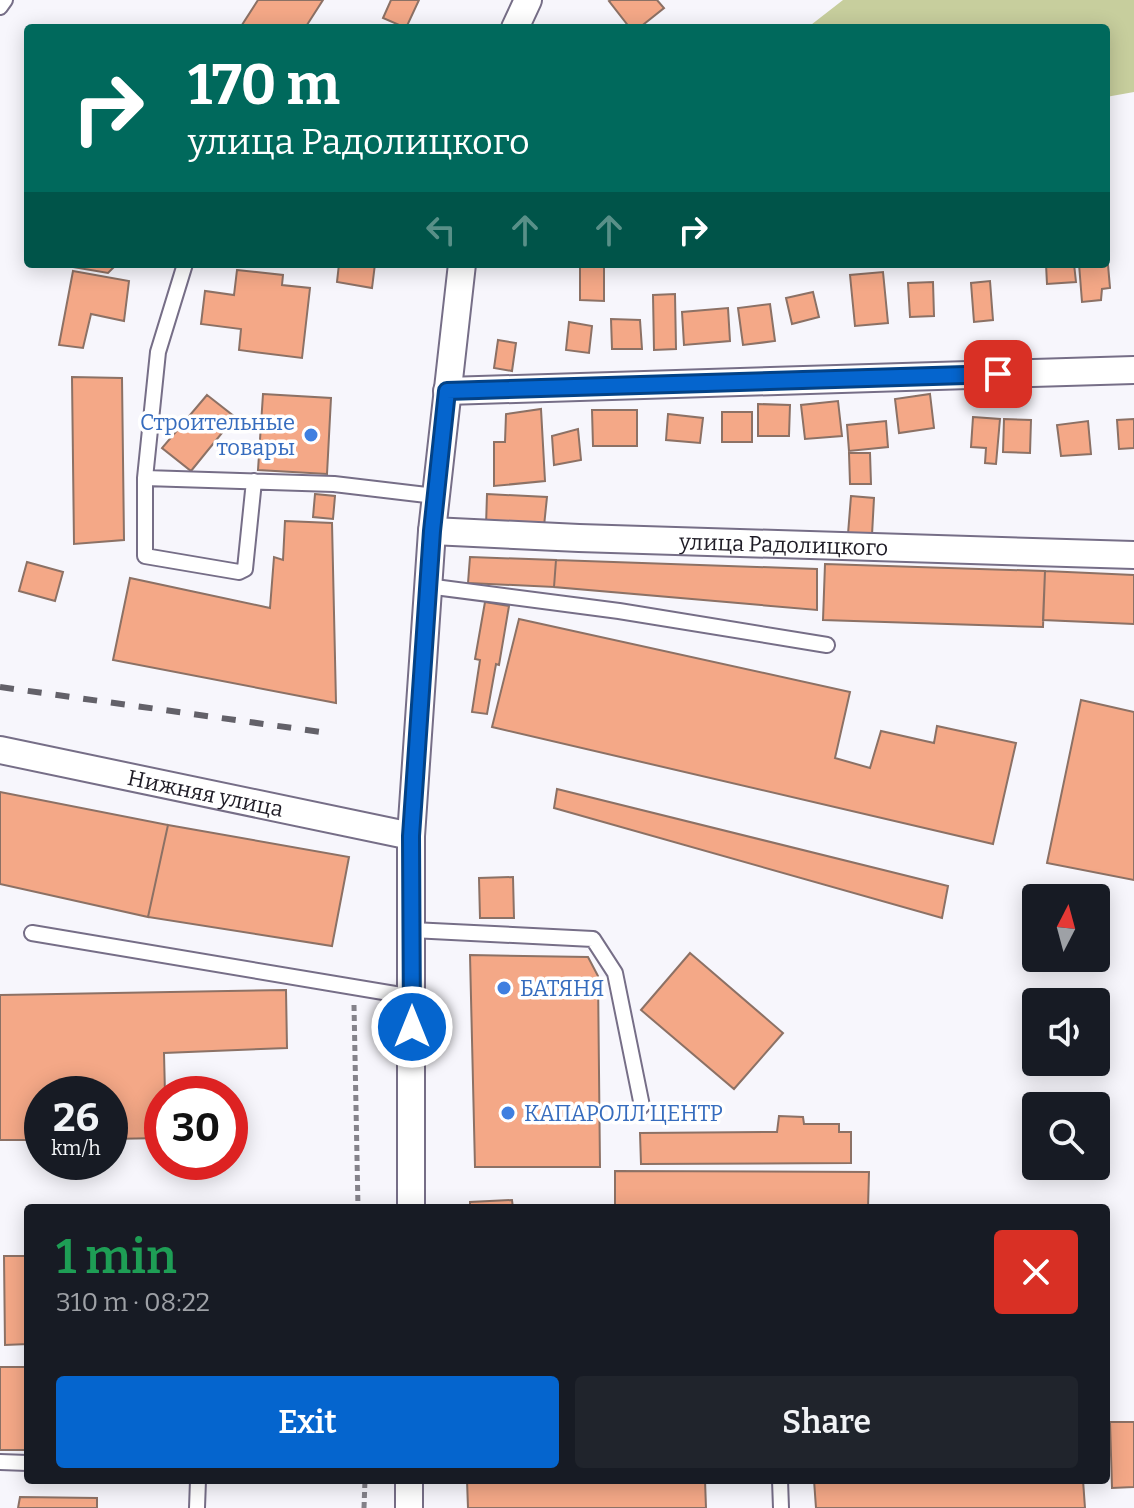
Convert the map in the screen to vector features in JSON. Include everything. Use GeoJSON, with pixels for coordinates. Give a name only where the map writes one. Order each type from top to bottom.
{"type":"FeatureCollection","features":[{"type":"Feature","properties":{"kind":"street"},"geometry":{"type":"LineString","coordinates":[[517,24],[528,0]]}},
{"type":"Feature","properties":{"kind":"street"},"geometry":{"type":"LineString","coordinates":[[411,1204],[411,836],[435,496],[462,268]]}},
{"type":"Feature","properties":{"kind":"street"},"geometry":{"type":"LineString","coordinates":[[447,391],[1134,370]]}},
{"type":"Feature","properties":{"kind":"street","name":"улица Радолицкого"},"geometry":{"type":"LineString","coordinates":[[432,531],[1134,555]]}},
{"type":"Feature","properties":{"kind":"street","name":"Нижняя улица"},"geometry":{"type":"LineString","coordinates":[[0,750],[411,836]]}},
{"type":"Feature","properties":{"kind":"street"},"geometry":{"type":"LineString","coordinates":[[409,1484],[409,1508]]}},
{"type":"Feature","properties":{"kind":"lane"},"geometry":{"type":"LineString","coordinates":[[0,7],[5,0]]}},
{"type":"Feature","properties":{"kind":"lane"},"geometry":{"type":"LineString","coordinates":[[184,268],[158,352],[145,478],[145,556],[239,572],[245,569],[254,481]]}},
{"type":"Feature","properties":{"kind":"lane"},"geometry":{"type":"LineString","coordinates":[[145,478],[334,484],[435,496]]}},
{"type":"Feature","properties":{"kind":"lane"},"geometry":{"type":"LineString","coordinates":[[427,586],[619,611],[827,645]]}},
{"type":"Feature","properties":{"kind":"lane"},"geometry":{"type":"LineString","coordinates":[[412,930],[593,939],[615,973],[642,1106]]}},
{"type":"Feature","properties":{"kind":"lane"},"geometry":{"type":"LineString","coordinates":[[32,933],[413,997]]}},
{"type":"Feature","properties":{"kind":"lane"},"geometry":{"type":"LineString","coordinates":[[0,1462],[24,1463]]}},
{"type":"Feature","properties":{"kind":"lane"},"geometry":{"type":"LineString","coordinates":[[197,1508],[198,1484]]}},
{"type":"Feature","properties":{"kind":"lane"},"geometry":{"type":"LineString","coordinates":[[780,1484],[781,1508]]}},
{"type":"Feature","properties":{"kind":"path"},"geometry":{"type":"LineString","coordinates":[[354,987],[358,1204]]}},
{"type":"Feature","properties":{"kind":"path"},"geometry":{"type":"LineString","coordinates":[[364,1508],[365,1484]]}},
{"type":"Feature","properties":{"kind":"green space"},"geometry":{"type":"Polygon","coordinates":[[[843,0],[1134,0],[1134,92],[1110,96],[1110,24],[812,24],[843,0]]]}},
{"type":"Feature","properties":{"kind":"building"},"geometry":{"type":"Polygon","coordinates":[[[258,0],[323,0],[308,24],[243,24],[258,0]]]}},
{"type":"Feature","properties":{"kind":"building"},"geometry":{"type":"Polygon","coordinates":[[[391,0],[419,0],[408,24],[397,24],[383,18],[391,0]]]}},
{"type":"Feature","properties":{"kind":"building"},"geometry":{"type":"Polygon","coordinates":[[[657,0],[664,8],[644,24],[627,24],[609,1],[657,0]]]}},
{"type":"Feature","properties":{"kind":"building"},"geometry":{"type":"Polygon","coordinates":[[[79,268],[113,268],[108,273],[79,268]]]}},
{"type":"Feature","properties":{"kind":"building"},"geometry":{"type":"Polygon","coordinates":[[[339,268],[374,268],[372,288],[337,282],[339,268]]]}},
{"type":"Feature","properties":{"kind":"building"},"geometry":{"type":"Polygon","coordinates":[[[580,268],[604,268],[604,301],[580,300],[580,268]]]}},
{"type":"Feature","properties":{"kind":"building"},"geometry":{"type":"Polygon","coordinates":[[[1046,268],[1074,268],[1076,282],[1047,284],[1046,268]]]}},
{"type":"Feature","properties":{"kind":"building"},"geometry":{"type":"Polygon","coordinates":[[[1079,268],[1108,268],[1110,288],[1102,289],[1101,300],[1082,302],[1079,268]]]}},
{"type":"Feature","properties":{"kind":"building"},"geometry":{"type":"Polygon","coordinates":[[[237,270],[283,275],[282,285],[310,288],[302,358],[239,350],[241,329],[201,324],[205,291],[234,295],[237,270]]]}},
{"type":"Feature","properties":{"kind":"building"},"geometry":{"type":"Polygon","coordinates":[[[73,271],[129,281],[124,321],[91,314],[83,348],[59,345],[73,271]]]}},
{"type":"Feature","properties":{"kind":"building"},"geometry":{"type":"Polygon","coordinates":[[[883,272],[888,323],[855,326],[850,275],[883,272]]]}},
{"type":"Feature","properties":{"kind":"building"},"geometry":{"type":"Polygon","coordinates":[[[990,281],[993,320],[974,322],[971,283],[990,281]]]}},
{"type":"Feature","properties":{"kind":"building"},"geometry":{"type":"Polygon","coordinates":[[[933,282],[934,316],[910,317],[908,283],[933,282]]]}},
{"type":"Feature","properties":{"kind":"building"},"geometry":{"type":"Polygon","coordinates":[[[813,292],[819,317],[792,324],[786,298],[813,292]]]}},
{"type":"Feature","properties":{"kind":"building"},"geometry":{"type":"Polygon","coordinates":[[[675,294],[676,349],[654,350],[653,295],[675,294]]]}},
{"type":"Feature","properties":{"kind":"building"},"geometry":{"type":"Polygon","coordinates":[[[770,304],[775,341],[743,345],[738,308],[770,304]]]}},
{"type":"Feature","properties":{"kind":"building"},"geometry":{"type":"Polygon","coordinates":[[[728,308],[730,341],[684,345],[682,312],[728,308]]]}},
{"type":"Feature","properties":{"kind":"building"},"geometry":{"type":"Polygon","coordinates":[[[611,319],[640,320],[642,349],[612,349],[611,319]]]}},
{"type":"Feature","properties":{"kind":"building"},"geometry":{"type":"Polygon","coordinates":[[[569,322],[592,326],[589,353],[566,350],[569,322]]]}},
{"type":"Feature","properties":{"kind":"building"},"geometry":{"type":"Polygon","coordinates":[[[498,340],[516,343],[512,371],[494,368],[498,340]]]}},
{"type":"Feature","properties":{"kind":"building"},"geometry":{"type":"Polygon","coordinates":[[[72,377],[122,378],[124,540],[74,544],[72,377]]]}},
{"type":"Feature","properties":{"kind":"building"},"geometry":{"type":"Polygon","coordinates":[[[263,394],[331,398],[327,474],[258,470],[263,394]]]}},
{"type":"Feature","properties":{"kind":"building"},"geometry":{"type":"Polygon","coordinates":[[[930,394],[934,428],[899,433],[895,399],[930,394]]]}},
{"type":"Feature","properties":{"kind":"building"},"geometry":{"type":"Polygon","coordinates":[[[207,395],[235,417],[191,471],[162,448],[207,395]]]}},
{"type":"Feature","properties":{"kind":"building"},"geometry":{"type":"Polygon","coordinates":[[[838,401],[842,436],[805,439],[801,405],[838,401]]]}},
{"type":"Feature","properties":{"kind":"building"},"geometry":{"type":"Polygon","coordinates":[[[758,404],[790,405],[789,436],[758,436],[758,404]]]}},
{"type":"Feature","properties":{"kind":"building"},"geometry":{"type":"Polygon","coordinates":[[[541,409],[545,481],[494,486],[494,442],[505,442],[506,414],[541,409]]]}},
{"type":"Feature","properties":{"kind":"building"},"geometry":{"type":"Polygon","coordinates":[[[592,410],[637,410],[637,446],[593,446],[592,410]]]}},
{"type":"Feature","properties":{"kind":"building"},"geometry":{"type":"Polygon","coordinates":[[[722,412],[752,412],[752,442],[722,442],[722,412]]]}},
{"type":"Feature","properties":{"kind":"building"},"geometry":{"type":"Polygon","coordinates":[[[668,414],[703,418],[700,443],[666,440],[668,414]]]}},
{"type":"Feature","properties":{"kind":"building"},"geometry":{"type":"Polygon","coordinates":[[[973,417],[1000,419],[996,464],[985,463],[986,448],[971,447],[973,417]]]}},
{"type":"Feature","properties":{"kind":"building"},"geometry":{"type":"Polygon","coordinates":[[[1004,419],[1031,420],[1030,453],[1003,452],[1004,419]]]}},
{"type":"Feature","properties":{"kind":"building"},"geometry":{"type":"Polygon","coordinates":[[[1134,419],[1134,448],[1119,449],[1117,420],[1134,419]]]}},
{"type":"Feature","properties":{"kind":"building"},"geometry":{"type":"Polygon","coordinates":[[[886,421],[888,447],[849,451],[847,425],[886,421]]]}},
{"type":"Feature","properties":{"kind":"building"},"geometry":{"type":"Polygon","coordinates":[[[1088,421],[1091,454],[1061,456],[1057,425],[1088,421]]]}},
{"type":"Feature","properties":{"kind":"building"},"geometry":{"type":"Polygon","coordinates":[[[578,429],[581,460],[554,465],[552,436],[578,429]]]}},
{"type":"Feature","properties":{"kind":"building"},"geometry":{"type":"Polygon","coordinates":[[[849,453],[870,453],[871,484],[850,484],[849,453]]]}},
{"type":"Feature","properties":{"kind":"building"},"geometry":{"type":"Polygon","coordinates":[[[315,494],[335,496],[333,519],[313,517],[315,494]]]}},
{"type":"Feature","properties":{"kind":"building"},"geometry":{"type":"Polygon","coordinates":[[[487,494],[547,497],[544,526],[486,526],[487,494]]]}},
{"type":"Feature","properties":{"kind":"building"},"geometry":{"type":"Polygon","coordinates":[[[851,496],[874,498],[872,535],[848,534],[851,496]]]}},
{"type":"Feature","properties":{"kind":"building"},"geometry":{"type":"Polygon","coordinates":[[[285,521],[332,523],[336,703],[113,660],[130,578],[270,608],[274,557],[283,560],[285,521]]]}},
{"type":"Feature","properties":{"kind":"building"},"geometry":{"type":"Polygon","coordinates":[[[470,557],[556,560],[554,587],[468,583],[470,557]]]}},
{"type":"Feature","properties":{"kind":"building"},"geometry":{"type":"Polygon","coordinates":[[[556,560],[817,569],[817,610],[554,587],[556,560]]]}},
{"type":"Feature","properties":{"kind":"building"},"geometry":{"type":"Polygon","coordinates":[[[27,562],[63,572],[55,601],[19,591],[27,562]]]}},
{"type":"Feature","properties":{"kind":"building"},"geometry":{"type":"Polygon","coordinates":[[[825,564],[1045,571],[1043,627],[823,620],[825,564]]]}},
{"type":"Feature","properties":{"kind":"building"},"geometry":{"type":"Polygon","coordinates":[[[1045,571],[1134,575],[1134,624],[1043,620],[1045,571]]]}},
{"type":"Feature","properties":{"kind":"building"},"geometry":{"type":"Polygon","coordinates":[[[485,602],[509,606],[487,714],[472,712],[480,660],[475,659],[485,602]]]}},
{"type":"Feature","properties":{"kind":"building"},"geometry":{"type":"Polygon","coordinates":[[[519,619],[850,692],[835,758],[870,768],[881,731],[934,743],[937,726],[1016,743],[993,844],[492,727],[519,619]]]}},
{"type":"Feature","properties":{"kind":"building"},"geometry":{"type":"Polygon","coordinates":[[[1081,700],[1134,712],[1134,880],[1047,863],[1081,700]]]}},
{"type":"Feature","properties":{"kind":"building"},"geometry":{"type":"Polygon","coordinates":[[[557,789],[948,886],[942,918],[554,808],[557,789]]]}},
{"type":"Feature","properties":{"kind":"building"},"geometry":{"type":"Polygon","coordinates":[[[0,792],[168,825],[148,917],[0,884],[0,792]]]}},
{"type":"Feature","properties":{"kind":"building"},"geometry":{"type":"Polygon","coordinates":[[[168,825],[349,857],[332,946],[148,917],[168,825]]]}},
{"type":"Feature","properties":{"kind":"building"},"geometry":{"type":"Polygon","coordinates":[[[513,877],[514,918],[480,918],[479,878],[513,877]]]}},
{"type":"Feature","properties":{"kind":"building"},"geometry":{"type":"Polygon","coordinates":[[[690,953],[783,1033],[734,1089],[641,1010],[690,953]]]}},
{"type":"Feature","properties":{"kind":"building"},"geometry":{"type":"Polygon","coordinates":[[[470,955],[588,957],[598,976],[600,1167],[475,1167],[470,955]]]}},
{"type":"Feature","properties":{"kind":"building"},"geometry":{"type":"Polygon","coordinates":[[[286,990],[287,1048],[164,1053],[165,1076],[144,1076],[144,1138],[128,1139],[128,1076],[24,1076],[24,1140],[0,1140],[0,995],[286,990]]]}},
{"type":"Feature","properties":{"kind":"building"},"geometry":{"type":"Polygon","coordinates":[[[779,1116],[803,1117],[804,1124],[839,1124],[839,1132],[851,1132],[851,1163],[641,1164],[640,1133],[777,1132],[779,1116]]]}},
{"type":"Feature","properties":{"kind":"building"},"geometry":{"type":"Polygon","coordinates":[[[615,1171],[869,1172],[868,1204],[615,1204],[615,1171]]]}},
{"type":"Feature","properties":{"kind":"building"},"geometry":{"type":"Polygon","coordinates":[[[512,1200],[512,1204],[470,1204],[512,1200]]]}},
{"type":"Feature","properties":{"kind":"building"},"geometry":{"type":"Polygon","coordinates":[[[4,1256],[24,1256],[24,1344],[5,1345],[4,1256]]]}},
{"type":"Feature","properties":{"kind":"building"},"geometry":{"type":"Polygon","coordinates":[[[0,1367],[24,1367],[24,1450],[0,1450],[0,1367]]]}},
{"type":"Feature","properties":{"kind":"building"},"geometry":{"type":"Polygon","coordinates":[[[1110,1422],[1134,1422],[1134,1487],[1112,1488],[1110,1422]]]}},
{"type":"Feature","properties":{"kind":"building"},"geometry":{"type":"Polygon","coordinates":[[[467,1484],[705,1484],[706,1508],[468,1508],[467,1484]]]}},
{"type":"Feature","properties":{"kind":"building"},"geometry":{"type":"Polygon","coordinates":[[[814,1484],[1083,1484],[1085,1508],[816,1508],[814,1484]]]}},
{"type":"Feature","properties":{"kind":"building"},"geometry":{"type":"Polygon","coordinates":[[[20,1497],[97,1498],[97,1508],[18,1508],[20,1497]]]}},
{"type":"Feature","properties":{"kind":"railway"},"geometry":{"type":"LineString","coordinates":[[0,687],[321,732]]}},
{"type":"Feature","properties":{"kind":"place","name":"Строительные товары"},"geometry":{"type":"Point","coordinates":[311,435]}},
{"type":"Feature","properties":{"kind":"place","name":"БАТЯНЯ"},"geometry":{"type":"Point","coordinates":[504,988]}},
{"type":"Feature","properties":{"kind":"place","name":"КАПАРОЛЛ ЦЕНТР"},"geometry":{"type":"Point","coordinates":[508,1113]}},
{"type":"Feature","properties":{"kind":"route"},"geometry":{"type":"LineString","coordinates":[[412,1027],[411,836],[423,641],[447,391],[998,374]]}}]}
